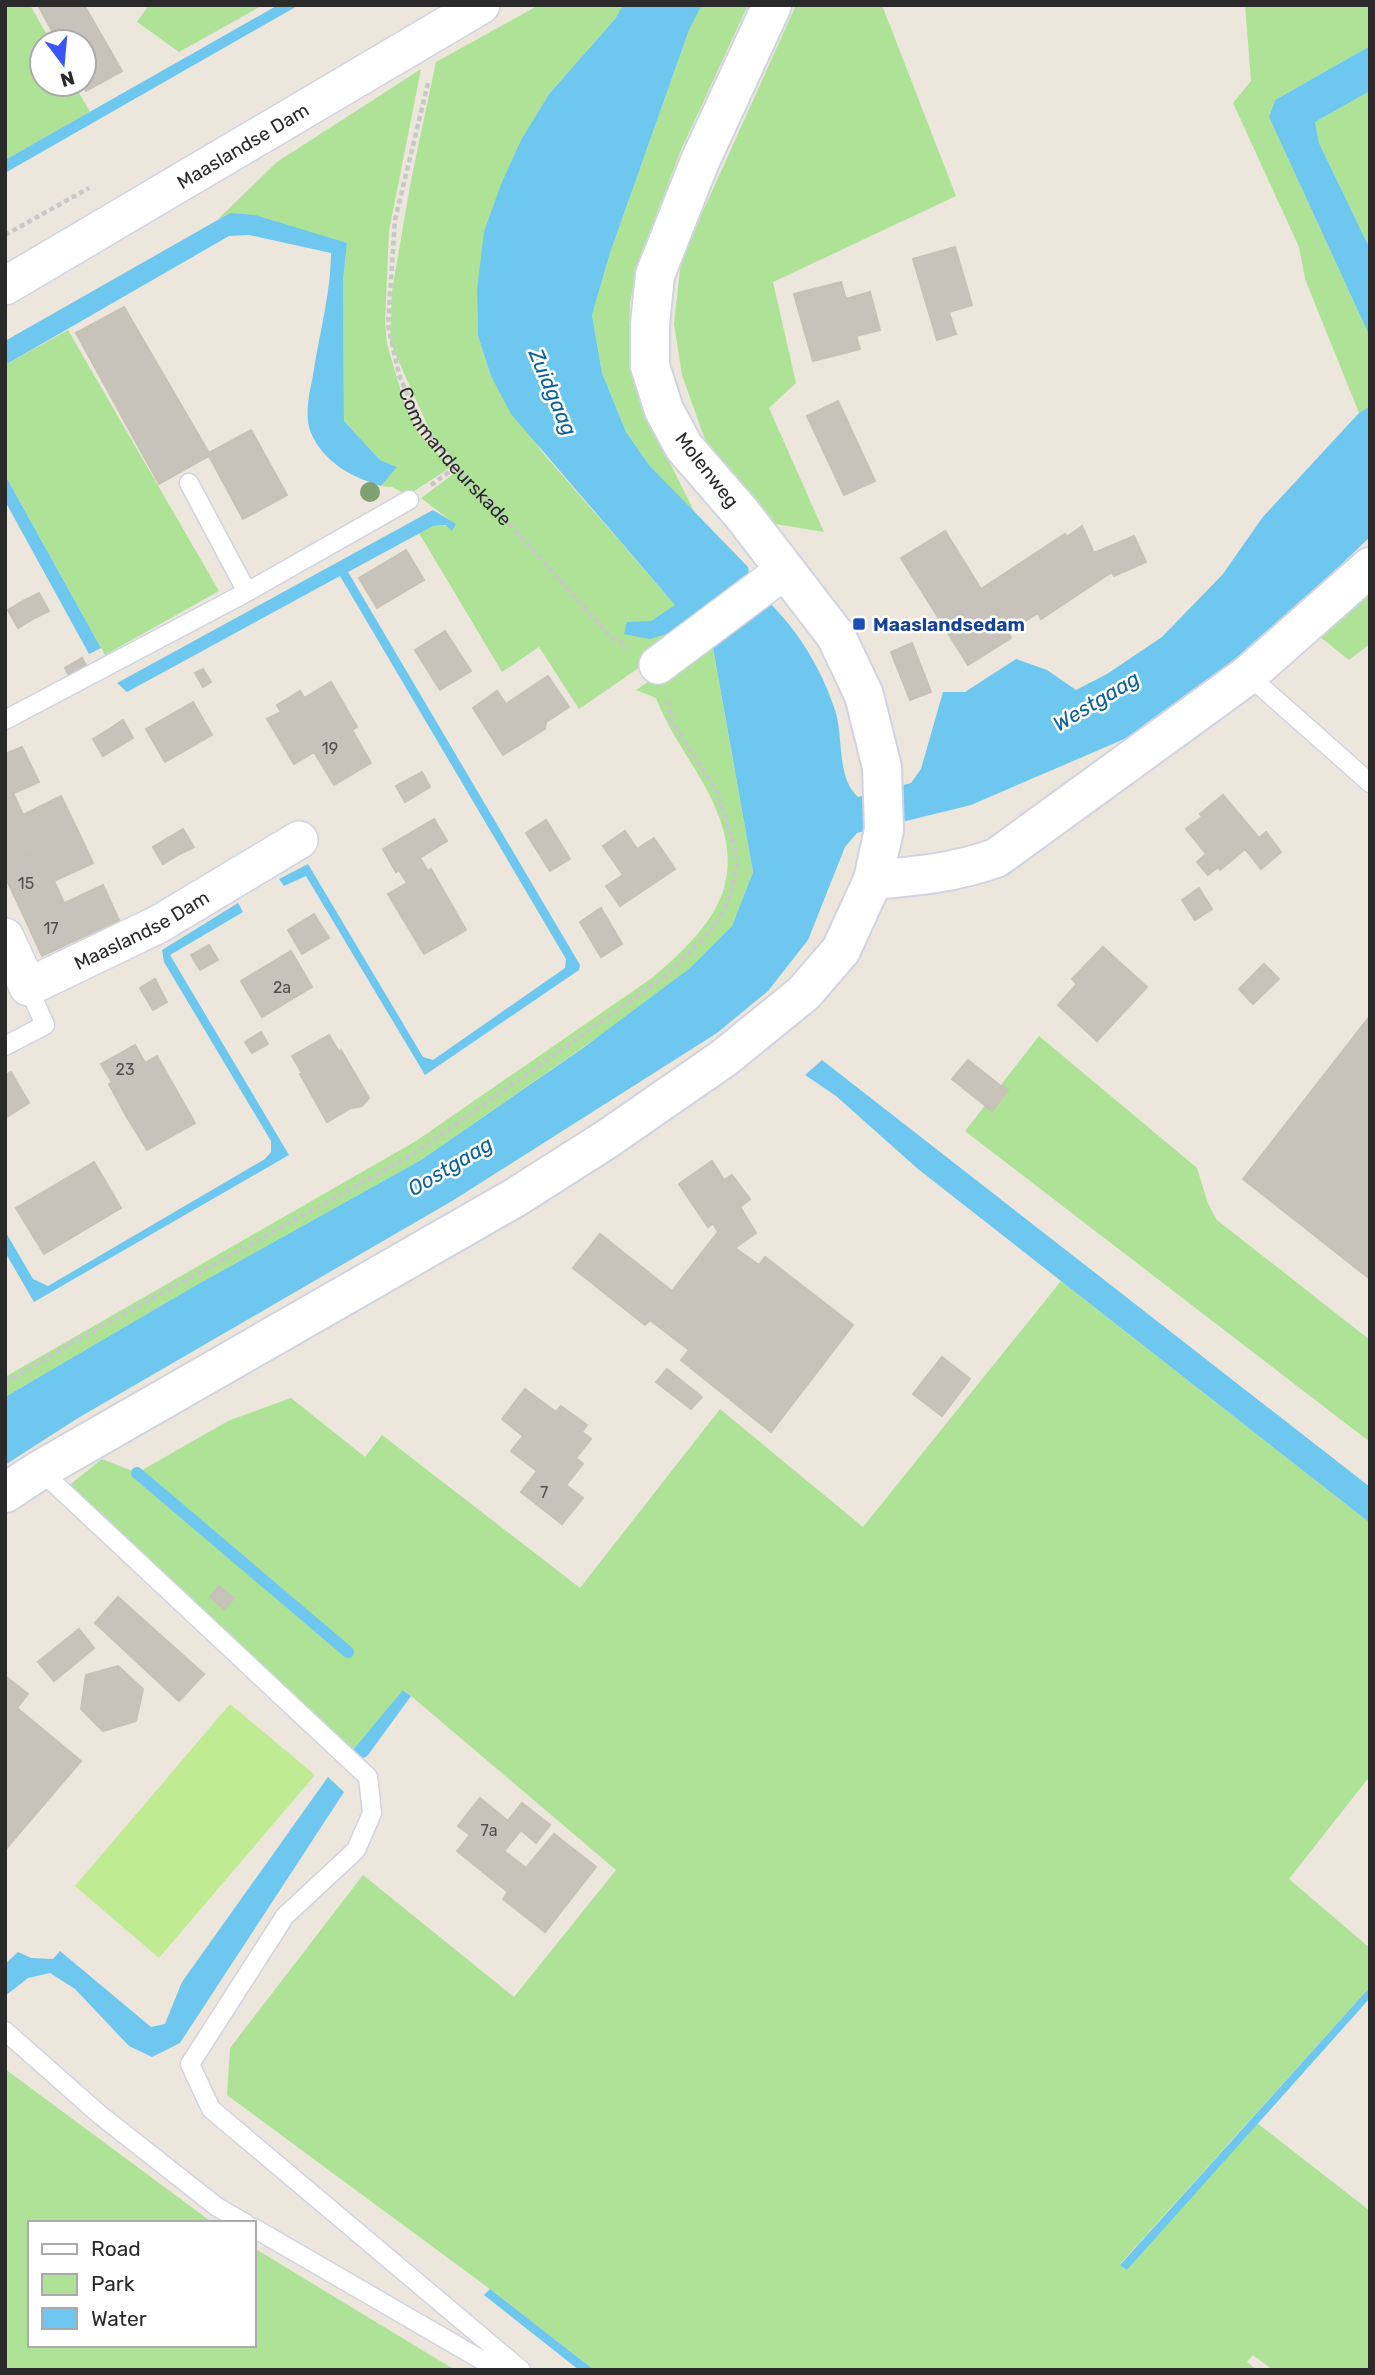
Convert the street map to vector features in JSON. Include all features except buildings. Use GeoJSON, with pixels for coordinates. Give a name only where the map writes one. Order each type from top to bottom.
{"type":"FeatureCollection","features":[{"type":"Feature","properties":{"kind":"main road","name":"Molenweg"},"geometry":{"type":"LineString","coordinates":[[772,5],[700,161],[655,275],[649,324],[650,366],[664,410],[684,447],[780,573],[836,636],[851,665],[864,695],[882,767],[884,831],[873,880]]}},
{"type":"Feature","properties":{"kind":"main road"},"geometry":{"type":"LineString","coordinates":[[5,1493],[40,1470],[516,1197],[607,1139],[724,1058],[804,993],[841,950],[873,880],[963,869],[996,858],[1248,675],[1370,567]]}},
{"type":"Feature","properties":{"kind":"street","name":"Maaslandse Dam"},"geometry":{"type":"LineString","coordinates":[[5,286],[481,5]]}},
{"type":"Feature","properties":{"kind":"street"},"geometry":{"type":"LineString","coordinates":[[659,665],[780,573]]}},
{"type":"Feature","properties":{"kind":"street","name":"Maaslandse Dam"},"geometry":{"type":"LineString","coordinates":[[28,987],[159,924],[299,840]]}},
{"type":"Feature","properties":{"kind":"street"},"geometry":{"type":"LineString","coordinates":[[5,937],[28,987]]}},
{"type":"Feature","properties":{"kind":"lane"},"geometry":{"type":"LineString","coordinates":[[189,483],[247,592]]}},
{"type":"Feature","properties":{"kind":"lane"},"geometry":{"type":"LineString","coordinates":[[5,720],[247,592],[409,500]]}},
{"type":"Feature","properties":{"kind":"lane"},"geometry":{"type":"LineString","coordinates":[[1248,675],[1370,783]]}},
{"type":"Feature","properties":{"kind":"lane"},"geometry":{"type":"LineString","coordinates":[[5,1046],[45,1025],[28,987]]}},
{"type":"Feature","properties":{"kind":"lane"},"geometry":{"type":"LineString","coordinates":[[40,1470],[368,1777],[372,1813],[356,1850],[285,1916],[190,2064],[211,2109],[521,2370]]}},
{"type":"Feature","properties":{"kind":"lane"},"geometry":{"type":"LineString","coordinates":[[5,2031],[110,2123],[218,2207],[242,2221]]}},
{"type":"Feature","properties":{"kind":"lane"},"geometry":{"type":"LineString","coordinates":[[256,2229],[499,2370]]}},
{"type":"Feature","properties":{"kind":"path","name":"Commandeurskade"},"geometry":{"type":"LineString","coordinates":[[443,28],[395,220],[388,325],[399,375],[419,422],[456,467],[498,510],[612,639],[654,659],[659,665]]}},
{"type":"Feature","properties":{"kind":"path"},"geometry":{"type":"LineString","coordinates":[[5,1383],[77,1340],[412,1155],[667,975],[709,933],[724,911],[732,888],[737,867],[735,848],[716,790],[672,722],[659,665]]}},
{"type":"Feature","properties":{"kind":"green space"},"geometry":{"type":"Polygon","coordinates":[[[5,5],[30,5],[43,28],[28,28],[28,98],[82,98],[90,112],[5,160],[5,5]]]}},
{"type":"Feature","properties":{"kind":"green space"},"geometry":{"type":"Polygon","coordinates":[[[149,5],[263,5],[179,52],[137,22],[149,5]]]}},
{"type":"Feature","properties":{"kind":"green space"},"geometry":{"type":"Polygon","coordinates":[[[539,5],[623,5],[615,19],[549,94],[521,140],[501,184],[477,290],[478,336],[491,376],[542,452],[676,606],[651,621],[627,623],[687,628],[646,663],[579,709],[539,647],[502,672],[419,533],[433,526],[456,525],[421,498],[460,469],[430,431],[390,342],[392,291],[411,180],[436,62],[539,5]]]}},
{"type":"Feature","properties":{"kind":"green space"},"geometry":{"type":"Polygon","coordinates":[[[702,5],[748,5],[681,150],[643,250],[630,302],[629,339],[648,419],[697,517],[649,465],[626,432],[602,373],[592,315],[610,253],[689,30],[702,5]]]}},
{"type":"Feature","properties":{"kind":"green space"},"geometry":{"type":"Polygon","coordinates":[[[796,5],[882,5],[956,196],[773,282],[796,383],[769,408],[824,532],[763,522],[708,448],[682,375],[674,324],[681,260],[796,5]]]}},
{"type":"Feature","properties":{"kind":"green space"},"geometry":{"type":"Polygon","coordinates":[[[1245,5],[1370,5],[1370,46],[1275,100],[1269,117],[1370,337],[1370,406],[1359,413],[1305,279],[1299,247],[1233,103],[1251,81],[1245,5]]]}},
{"type":"Feature","properties":{"kind":"green space"},"geometry":{"type":"Polygon","coordinates":[[[421,69],[389,231],[385,322],[387,344],[405,405],[419,434],[451,467],[408,495],[392,487],[381,486],[397,467],[380,460],[344,421],[343,281],[347,243],[230,213],[217,220],[277,162],[421,69]]]}},
{"type":"Feature","properties":{"kind":"green space"},"geometry":{"type":"Polygon","coordinates":[[[1370,91],[1370,249],[1319,143],[1315,122],[1370,91]]]}},
{"type":"Feature","properties":{"kind":"green space"},"geometry":{"type":"Polygon","coordinates":[[[68,330],[219,591],[105,655],[5,475],[5,365],[68,330]]]}},
{"type":"Feature","properties":{"kind":"green space"},"geometry":{"type":"Polygon","coordinates":[[[1370,595],[1370,644],[1349,660],[1319,636],[1370,595]]]}},
{"type":"Feature","properties":{"kind":"green space"},"geometry":{"type":"Polygon","coordinates":[[[719,634],[713,649],[753,872],[732,926],[691,968],[644,1005],[421,1160],[193,1287],[5,1397],[5,1377],[416,1141],[652,978],[695,937],[721,896],[727,874],[727,849],[721,822],[708,792],[656,698],[636,690],[719,634]]]}},
{"type":"Feature","properties":{"kind":"green space"},"geometry":{"type":"Polygon","coordinates":[[[1039,1036],[1197,1168],[1208,1204],[1217,1220],[1370,1340],[1370,1442],[965,1131],[1039,1036]]]}},
{"type":"Feature","properties":{"kind":"green space"},"geometry":{"type":"Polygon","coordinates":[[[1061,1281],[1370,1523],[1370,1776],[1289,1879],[1370,1948],[1370,1987],[1120,2264],[1127,2270],[1257,2123],[1370,2211],[1370,2370],[1273,2370],[1253,2355],[1247,2362],[1257,2370],[594,2370],[490,2289],[227,2095],[230,2048],[363,1875],[514,1997],[616,1870],[404,1690],[353,1750],[334,1744],[62,1491],[102,1459],[137,1473],[228,1421],[291,1398],[365,1457],[382,1435],[580,1588],[720,1409],[863,1527],[1061,1281]]]}},
{"type":"Feature","properties":{"kind":"green space"},"geometry":{"type":"Polygon","coordinates":[[[230,1704],[315,1775],[159,1958],[75,1886],[230,1704]]]}},
{"type":"Feature","properties":{"kind":"green space"},"geometry":{"type":"Polygon","coordinates":[[[5,2069],[210,2221],[28,2221],[28,2347],[256,2347],[256,2249],[455,2370],[5,2370],[5,2069]]]}},
{"type":"Feature","properties":{"kind":"water"},"geometry":{"type":"Polygon","coordinates":[[[278,5],[299,5],[5,173],[5,160],[278,5]]]}},
{"type":"Feature","properties":{"kind":"water"},"geometry":{"type":"Polygon","coordinates":[[[623,5],[702,5],[689,30],[610,253],[592,315],[602,373],[626,432],[649,465],[748,567],[751,586],[791,627],[812,658],[835,710],[846,779],[858,797],[911,783],[921,769],[943,692],[965,692],[1016,659],[1047,670],[1076,690],[1107,674],[1162,637],[1223,574],[1262,518],[1359,413],[1370,406],[1370,537],[1288,615],[1166,721],[971,805],[857,833],[845,847],[808,940],[768,991],[717,1033],[452,1201],[78,1418],[5,1465],[5,1397],[193,1287],[421,1160],[583,1048],[690,968],[732,926],[753,872],[713,648],[719,635],[687,628],[650,639],[624,634],[627,622],[651,621],[675,605],[511,414],[491,376],[478,336],[477,290],[484,232],[501,184],[521,140],[549,94],[615,19],[623,5]]]}},
{"type":"Feature","properties":{"kind":"water"},"geometry":{"type":"Polygon","coordinates":[[[1370,46],[1370,91],[1315,122],[1319,143],[1370,249],[1370,337],[1269,117],[1275,100],[1370,46]]]}},
{"type":"Feature","properties":{"kind":"water"},"geometry":{"type":"Polygon","coordinates":[[[230,213],[255,215],[347,243],[343,281],[344,421],[380,460],[397,467],[381,486],[350,473],[331,461],[317,444],[309,426],[308,401],[327,296],[331,253],[249,235],[229,236],[5,365],[5,341],[230,213]]]}},
{"type":"Feature","properties":{"kind":"water"},"geometry":{"type":"Polygon","coordinates":[[[5,475],[101,648],[89,654],[5,501],[5,475]]]}},
{"type":"Feature","properties":{"kind":"water"},"geometry":{"type":"Polygon","coordinates":[[[433,510],[456,524],[452,531],[446,525],[433,526],[348,572],[580,965],[579,970],[425,1075],[306,876],[284,886],[279,879],[308,864],[423,1057],[433,1060],[565,968],[566,959],[340,576],[127,692],[117,683],[433,510]]]}},
{"type":"Feature","properties":{"kind":"water"},"geometry":{"type":"Polygon","coordinates":[[[238,903],[243,912],[170,955],[289,1155],[34,1302],[5,1252],[5,1231],[33,1279],[48,1286],[265,1159],[271,1152],[271,1141],[164,962],[162,950],[238,903]]]}},
{"type":"Feature","properties":{"kind":"water"},"geometry":{"type":"Polygon","coordinates":[[[822,1060],[1370,1487],[1370,1523],[918,1169],[836,1096],[805,1075],[822,1060]]]}},
{"type":"Feature","properties":{"kind":"water"},"geometry":{"type":"Polygon","coordinates":[[[403,1690],[411,1696],[368,1755],[361,1760],[353,1750],[403,1690]]]}},
{"type":"Feature","properties":{"kind":"water"},"geometry":{"type":"Polygon","coordinates":[[[328,1777],[344,1792],[180,2043],[152,2057],[129,2046],[75,1989],[50,1973],[28,1978],[5,1996],[5,1964],[18,1952],[31,1958],[53,1959],[60,1951],[151,2027],[165,2024],[182,1982],[328,1777]]]}},
{"type":"Feature","properties":{"kind":"water"},"geometry":{"type":"Polygon","coordinates":[[[1370,1987],[1370,1998],[1127,2270],[1120,2265],[1370,1987]]]}},
{"type":"Feature","properties":{"kind":"water"},"geometry":{"type":"Polygon","coordinates":[[[490,2289],[594,2370],[579,2370],[484,2295],[490,2289]]]}},
{"type":"Feature","properties":{"kind":"waterway"},"geometry":{"type":"LineString","coordinates":[[137,1473],[348,1652]]}},
{"type":"Feature","properties":{"kind":"place","name":"Maaslandsedam"},"geometry":{"type":"Point","coordinates":[859,624]}},
{"type":"Feature","properties":{"kind":"water label","name":"Zuidgaag"},"geometry":{"type":"Point","coordinates":[553,392]}},
{"type":"Feature","properties":{"kind":"water label","name":"Westgaag"},"geometry":{"type":"Point","coordinates":[1096,701]}},
{"type":"Feature","properties":{"kind":"water label","name":"Oostgaag"},"geometry":{"type":"Point","coordinates":[450,1166]}}]}
